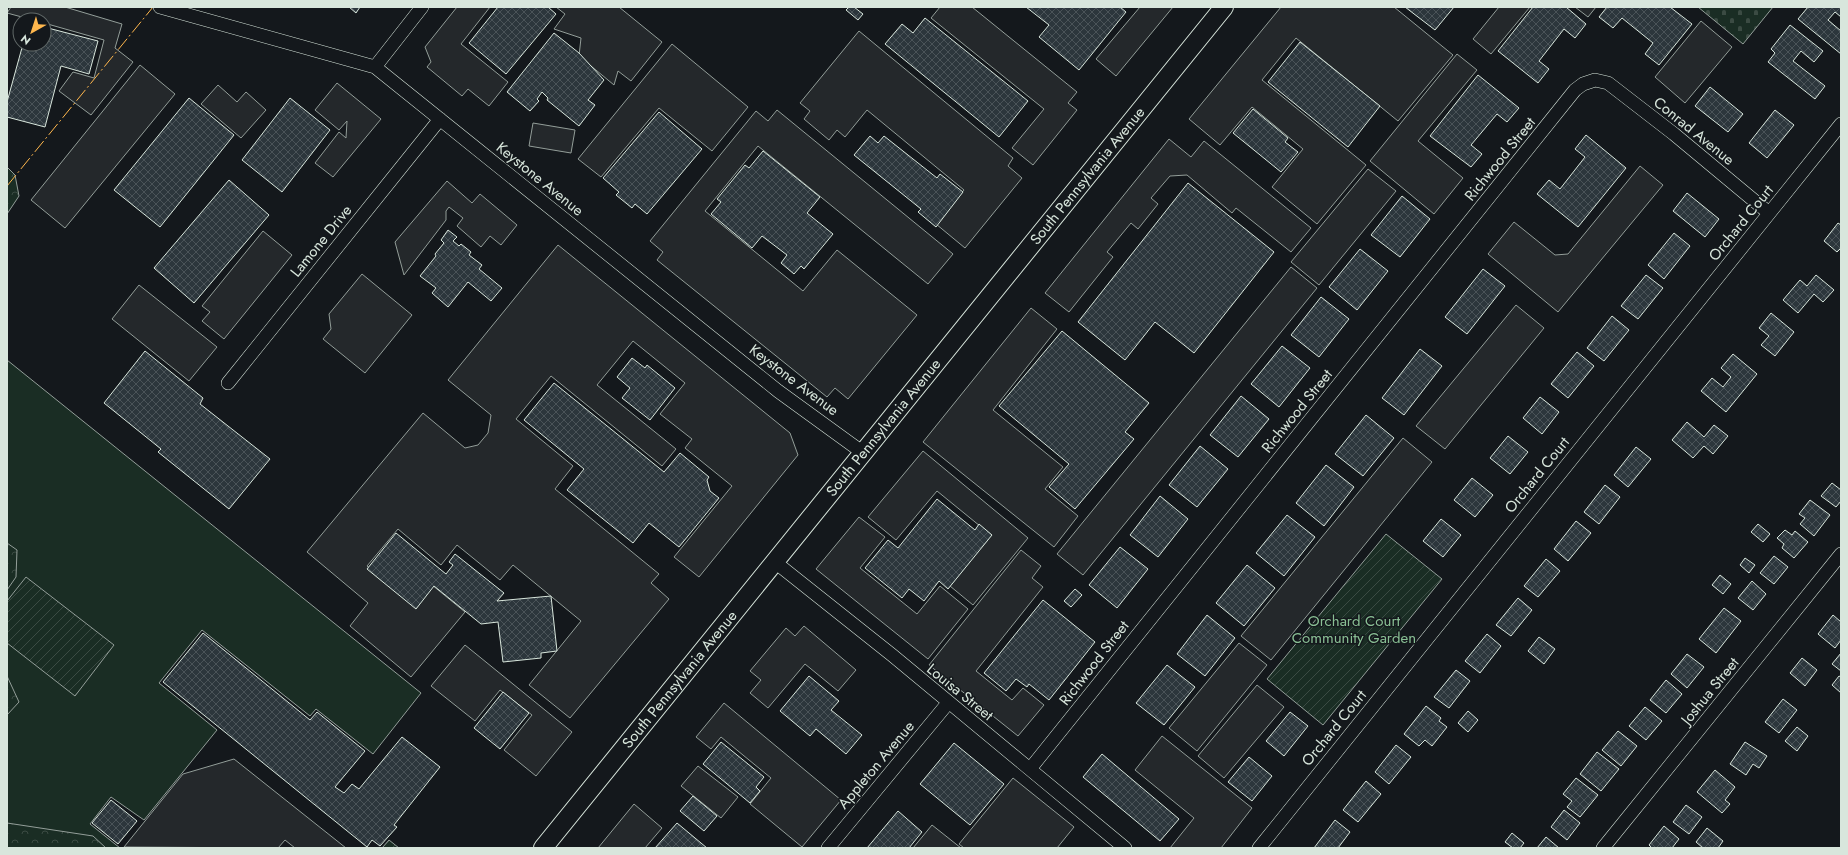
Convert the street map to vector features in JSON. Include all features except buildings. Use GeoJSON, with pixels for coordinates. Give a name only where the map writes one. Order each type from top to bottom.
{"type":"FeatureCollection","features":[{"type":"Feature","properties":{"kind":"main road","name":"South Pennsylvania Avenue"},"geometry":{"type":"LineString","coordinates":[[543,848],[775,562],[862,452],[1224,7]]}},
{"type":"Feature","properties":{"kind":"street","name":"Keystone Avenue"},"geometry":{"type":"LineString","coordinates":[[160,7],[375,67],[778,391],[862,452]]}},
{"type":"Feature","properties":{"kind":"street"},"geometry":{"type":"LineString","coordinates":[[375,67],[422,7]]}},
{"type":"Feature","properties":{"kind":"street","name":"Conrad Avenue"},"geometry":{"type":"LineString","coordinates":[[1595,80],[1608,83],[1674,134],[1770,213]]}},
{"type":"Feature","properties":{"kind":"street","name":"Richwood Street"},"geometry":{"type":"LineString","coordinates":[[1030,769],[1575,90],[1583,84],[1595,80]]}},
{"type":"Feature","properties":{"kind":"street","name":"Lamone Drive"},"geometry":{"type":"LineString","coordinates":[[228,383],[440,119]]}},
{"type":"Feature","properties":{"kind":"street","name":"Orchard Court"},"geometry":{"type":"LineString","coordinates":[[1259,848],[1841,124]]}},
{"type":"Feature","properties":{"kind":"street","name":"Joshua Street"},"geometry":{"type":"LineString","coordinates":[[1603,848],[1841,554]]}},
{"type":"Feature","properties":{"kind":"street","name":"Louisa Street"},"geometry":{"type":"LineString","coordinates":[[775,562],[892,656],[1125,848]]}},
{"type":"Feature","properties":{"kind":"street","name":"Appleton Avenue"},"geometry":{"type":"LineString","coordinates":[[828,848],[948,703]]}},
{"type":"Feature","properties":{"kind":"green space"},"geometry":{"type":"Polygon","coordinates":[[[1698,7],[1773,7],[1743,44],[1698,7]]]}},
{"type":"Feature","properties":{"kind":"green space"},"geometry":{"type":"Polygon","coordinates":[[[7,167],[15,175],[19,196],[7,214],[7,167]]]}},
{"type":"Feature","properties":{"kind":"green space"},"geometry":{"type":"Polygon","coordinates":[[[7,360],[421,693],[373,754],[316,709],[310,716],[202,630],[159,683],[217,730],[144,820],[111,797],[90,824],[120,848],[7,848],[7,360]]]}},
{"type":"Feature","properties":{"kind":"green space","name":"Orchard Court Community Garden"},"geometry":{"type":"Polygon","coordinates":[[[1386,534],[1442,579],[1323,725],[1267,679],[1386,534]]]}},
{"type":"Feature","properties":{"kind":"green space"},"geometry":{"type":"Polygon","coordinates":[[[7,543],[17,550],[16,577],[7,590],[7,543]]]}},
{"type":"Feature","properties":{"kind":"green space"},"geometry":{"type":"Polygon","coordinates":[[[26,577],[114,645],[75,696],[7,643],[7,601],[26,577]]]}},
{"type":"Feature","properties":{"kind":"green space"},"geometry":{"type":"Polygon","coordinates":[[[7,676],[19,702],[7,715],[7,676]]]}},
{"type":"Feature","properties":{"kind":"green space"},"geometry":{"type":"Polygon","coordinates":[[[7,823],[93,836],[106,848],[7,848],[7,823]]]}},
{"type":"Feature","properties":{"kind":"green space"},"geometry":{"type":"Polygon","coordinates":[[[389,840],[399,848],[382,848],[389,840]]]}},
{"type":"Feature","properties":{"kind":"shaded area"},"geometry":{"type":"Polygon","coordinates":[[[11,7],[65,7],[122,24],[115,48],[133,62],[91,115],[59,91],[73,72],[94,78],[104,40],[52,25],[52,12],[12,12],[12,14],[7,13],[11,7]]]}},
{"type":"Feature","properties":{"kind":"shaded area"},"geometry":{"type":"Polygon","coordinates":[[[457,7],[490,7],[461,44],[508,82],[489,106],[468,89],[462,96],[427,67],[431,62],[425,47],[457,7]]]}},
{"type":"Feature","properties":{"kind":"shaded area"},"geometry":{"type":"Polygon","coordinates":[[[556,7],[619,7],[662,42],[631,81],[618,71],[614,85],[579,56],[581,38],[554,29],[565,14],[556,7]]]}},
{"type":"Feature","properties":{"kind":"shaded area"},"geometry":{"type":"Polygon","coordinates":[[[940,7],[972,7],[1077,92],[1068,103],[1077,110],[1033,165],[1012,148],[1044,109],[931,18],[940,7]]]}},
{"type":"Feature","properties":{"kind":"shaded area"},"geometry":{"type":"Polygon","coordinates":[[[1140,7],[1173,7],[1116,76],[1096,59],[1140,7]]]}},
{"type":"Feature","properties":{"kind":"shaded area"},"geometry":{"type":"Polygon","coordinates":[[[1281,7],[1394,7],[1453,55],[1398,121],[1296,38],[1262,80],[1366,165],[1317,224],[1272,187],[1303,149],[1252,107],[1220,145],[1189,119],[1281,7]]]}},
{"type":"Feature","properties":{"kind":"shaded area"},"geometry":{"type":"Polygon","coordinates":[[[1499,7],[1530,7],[1491,54],[1473,39],[1499,7]]]}},
{"type":"Feature","properties":{"kind":"shaded area"},"geometry":{"type":"Polygon","coordinates":[[[1575,7],[1596,7],[1588,17],[1575,7]]]}},
{"type":"Feature","properties":{"kind":"shaded area"},"geometry":{"type":"Polygon","coordinates":[[[1701,21],[1732,47],[1685,103],[1655,77],[1701,21]]]}},
{"type":"Feature","properties":{"kind":"shaded area"},"geometry":{"type":"Polygon","coordinates":[[[859,31],[1013,158],[1008,166],[1022,178],[965,248],[936,224],[964,190],[867,110],[845,137],[837,130],[829,140],[804,119],[810,111],[800,103],[859,31]]]}},
{"type":"Feature","properties":{"kind":"shaded area"},"geometry":{"type":"Polygon","coordinates":[[[672,44],[748,107],[712,151],[659,108],[601,177],[578,159],[672,44]]]}},
{"type":"Feature","properties":{"kind":"shaded area"},"geometry":{"type":"Polygon","coordinates":[[[1457,54],[1477,70],[1418,141],[1463,178],[1434,214],[1370,161],[1457,54]]]}},
{"type":"Feature","properties":{"kind":"shaded area"},"geometry":{"type":"Polygon","coordinates":[[[140,65],[175,94],[65,228],[31,200],[140,65]]]}},
{"type":"Feature","properties":{"kind":"shaded area"},"geometry":{"type":"Polygon","coordinates":[[[337,83],[381,119],[333,177],[315,163],[339,132],[346,138],[347,121],[339,130],[315,110],[337,83]]]}},
{"type":"Feature","properties":{"kind":"shaded area"},"geometry":{"type":"Polygon","coordinates":[[[218,85],[237,102],[246,92],[266,110],[241,138],[201,104],[218,85]]]}},
{"type":"Feature","properties":{"kind":"shaded area"},"geometry":{"type":"Polygon","coordinates":[[[777,110],[953,254],[928,284],[758,146],[705,211],[803,291],[837,250],[917,315],[848,399],[835,388],[827,397],[657,260],[663,252],[650,241],[756,111],[768,121],[777,110]]]}},
{"type":"Feature","properties":{"kind":"shaded area"},"geometry":{"type":"Polygon","coordinates":[[[533,123],[575,130],[571,153],[529,146],[533,123]]]}},
{"type":"Feature","properties":{"kind":"shaded area"},"geometry":{"type":"Polygon","coordinates":[[[1169,139],[1191,157],[1204,141],[1311,228],[1291,252],[1236,208],[1232,213],[1187,175],[1170,176],[1151,198],[1158,204],[1138,229],[1131,223],[1107,252],[1113,257],[1069,312],[1045,293],[1169,139]]]}},
{"type":"Feature","properties":{"kind":"shaded area"},"geometry":{"type":"Polygon","coordinates":[[[1640,166],[1663,185],[1558,312],[1488,254],[1514,222],[1555,255],[1568,254],[1640,166]]]}},
{"type":"Feature","properties":{"kind":"shaded area"},"geometry":{"type":"Polygon","coordinates":[[[1368,169],[1396,191],[1319,285],[1291,262],[1368,169]]]}},
{"type":"Feature","properties":{"kind":"shaded area"},"geometry":{"type":"Polygon","coordinates":[[[447,181],[472,203],[480,194],[517,225],[501,245],[490,236],[481,247],[457,226],[463,218],[449,207],[446,211],[446,220],[404,275],[395,242],[447,181]]]}},
{"type":"Feature","properties":{"kind":"shaded area"},"geometry":{"type":"Polygon","coordinates":[[[263,231],[292,255],[224,339],[202,321],[210,312],[202,306],[263,231]]]}},
{"type":"Feature","properties":{"kind":"shaded area"},"geometry":{"type":"Polygon","coordinates":[[[558,245],[790,433],[798,455],[699,577],[674,557],[732,486],[685,448],[692,439],[660,414],[685,383],[633,341],[597,385],[676,449],[662,466],[551,376],[516,419],[573,466],[555,489],[659,574],[651,583],[669,599],[570,718],[529,685],[581,621],[513,565],[500,580],[457,545],[441,565],[398,529],[367,566],[414,605],[432,585],[465,612],[411,677],[350,626],[368,603],[307,552],[423,413],[465,448],[478,445],[488,433],[491,415],[448,380],[558,245]]]}},
{"type":"Feature","properties":{"kind":"shaded area"},"geometry":{"type":"Polygon","coordinates":[[[1291,267],[1317,288],[1083,575],[1057,554],[1291,267]]]}},
{"type":"Feature","properties":{"kind":"shaded area"},"geometry":{"type":"Polygon","coordinates":[[[362,274],[412,315],[365,373],[323,339],[331,329],[329,314],[362,274]]]}},
{"type":"Feature","properties":{"kind":"shaded area"},"geometry":{"type":"Polygon","coordinates":[[[139,285],[217,347],[189,381],[112,319],[139,285]]]}},
{"type":"Feature","properties":{"kind":"shaded area"},"geometry":{"type":"Polygon","coordinates":[[[1516,305],[1544,328],[1445,449],[1416,426],[1516,305]]]}},
{"type":"Feature","properties":{"kind":"shaded area"},"geometry":{"type":"Polygon","coordinates":[[[1031,308],[1057,329],[993,410],[1063,467],[1045,489],[1078,516],[1054,547],[923,442],[1031,308]]]}},
{"type":"Feature","properties":{"kind":"shaded area"},"geometry":{"type":"Polygon","coordinates":[[[1403,438],[1432,462],[1271,660],[1241,636],[1403,438]]]}},
{"type":"Feature","properties":{"kind":"shaded area"},"geometry":{"type":"Polygon","coordinates":[[[923,451],[1028,538],[973,605],[950,586],[991,535],[937,491],[896,540],[868,517],[923,451]]]}},
{"type":"Feature","properties":{"kind":"shaded area"},"geometry":{"type":"Polygon","coordinates":[[[859,517],[885,537],[860,568],[917,614],[940,586],[968,609],[928,659],[816,569],[859,517]]]}},
{"type":"Feature","properties":{"kind":"shaded area"},"geometry":{"type":"Polygon","coordinates":[[[1021,550],[1041,566],[1032,578],[1043,587],[976,671],[1012,700],[1023,688],[1044,705],[1018,736],[929,665],[1021,550]]]}},
{"type":"Feature","properties":{"kind":"shaded area"},"geometry":{"type":"Polygon","coordinates":[[[804,626],[856,670],[838,691],[805,664],[768,708],[750,693],[761,680],[750,671],[786,628],[795,636],[804,626]]]}},
{"type":"Feature","properties":{"kind":"shaded area"},"geometry":{"type":"Polygon","coordinates":[[[1239,643],[1267,665],[1197,751],[1169,728],[1239,643]]]}},
{"type":"Feature","properties":{"kind":"shaded area"},"geometry":{"type":"Polygon","coordinates":[[[465,645],[572,732],[536,776],[504,750],[532,715],[500,690],[475,721],[431,686],[465,645]]]}},
{"type":"Feature","properties":{"kind":"shaded area"},"geometry":{"type":"Polygon","coordinates":[[[1257,685],[1284,707],[1224,778],[1198,756],[1257,685]]]}},
{"type":"Feature","properties":{"kind":"shaded area"},"geometry":{"type":"Polygon","coordinates":[[[724,703],[841,800],[802,847],[750,804],[771,778],[721,737],[711,749],[696,737],[724,703]]]}},
{"type":"Feature","properties":{"kind":"shaded area"},"geometry":{"type":"Polygon","coordinates":[[[1162,736],[1252,808],[1221,848],[1170,848],[1194,818],[1135,770],[1162,736]]]}},
{"type":"Feature","properties":{"kind":"shaded area"},"geometry":{"type":"Polygon","coordinates":[[[234,759],[346,848],[295,848],[285,840],[278,848],[124,847],[183,774],[234,759]]]}},
{"type":"Feature","properties":{"kind":"shaded area"},"geometry":{"type":"Polygon","coordinates":[[[698,766],[738,797],[721,818],[681,786],[698,766]]]}},
{"type":"Feature","properties":{"kind":"shaded area"},"geometry":{"type":"Polygon","coordinates":[[[1013,778],[1074,827],[1057,848],[964,848],[959,844],[1013,778]]]}},
{"type":"Feature","properties":{"kind":"shaded area"},"geometry":{"type":"Polygon","coordinates":[[[634,804],[662,828],[645,848],[598,848],[634,804]]]}},
{"type":"Feature","properties":{"kind":"shaded area"},"geometry":{"type":"Polygon","coordinates":[[[932,825],[961,848],[913,848],[932,825]]]}},
{"type":"Feature","properties":{"kind":"power"},"geometry":{"type":"LineString","coordinates":[[7,186],[153,7]]}}]}
